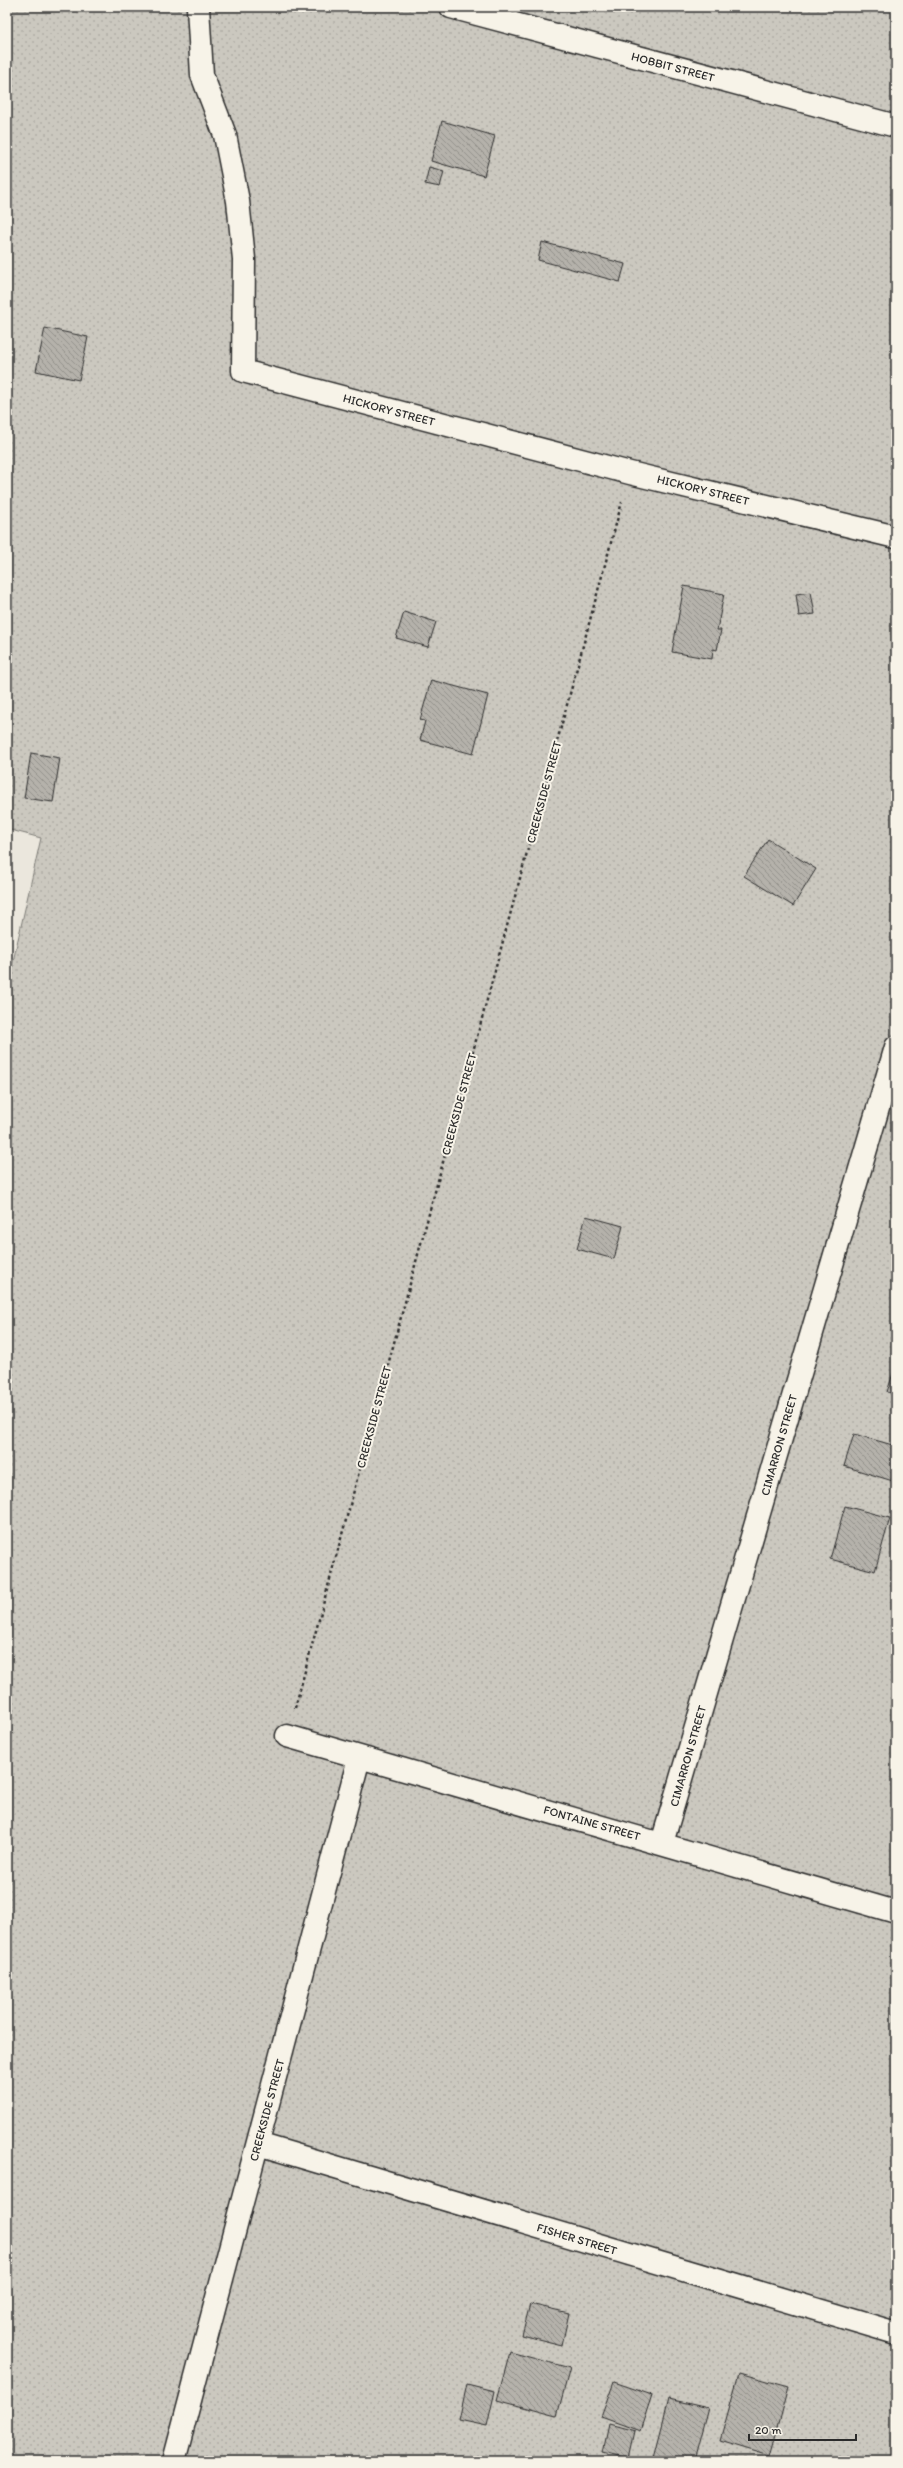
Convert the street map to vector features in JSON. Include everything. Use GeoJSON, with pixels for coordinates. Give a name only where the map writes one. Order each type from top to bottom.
{"type":"FeatureCollection","features":[{"type":"Feature","properties":{"kind":"street","name":"HICKORY STREET"},"geometry":{"type":"LineString","coordinates":[[198,7],[202,75],[225,135],[238,200],[244,259],[243,372],[630,473],[896,537]]}},
{"type":"Feature","properties":{"kind":"street","name":"HOBBIT STREET"},"geometry":{"type":"LineString","coordinates":[[451,7],[896,126]]}},
{"type":"Feature","properties":{"kind":"street","name":"CIMARRON STREET"},"geometry":{"type":"LineString","coordinates":[[662,1843],[896,1047]]}},
{"type":"Feature","properties":{"kind":"street","name":"FONTAINE STREET"},"geometry":{"type":"LineString","coordinates":[[287,1736],[359,1758],[662,1843],[896,1912]]}},
{"type":"Feature","properties":{"kind":"street","name":"CREEKSIDE STREET"},"geometry":{"type":"LineString","coordinates":[[174,2461],[359,1758]]}},
{"type":"Feature","properties":{"kind":"street","name":"FISHER STREET"},"geometry":{"type":"LineString","coordinates":[[258,2144],[896,2334]]}},
{"type":"Feature","properties":{"kind":"path","name":"CREEKSIDE STREET"},"geometry":{"type":"LineString","coordinates":[[287,1736],[630,473]]}},
{"type":"Feature","properties":{"kind":"shaded area"},"geometry":{"type":"Polygon","coordinates":[[[7,7],[896,7],[896,2461],[7,2461],[7,988],[41,838],[7,829],[7,7]]]}},
{"type":"Feature","properties":{"kind":"building"},"geometry":{"type":"Polygon","coordinates":[[[442,121],[495,136],[484,176],[431,161],[442,121]]]}},
{"type":"Feature","properties":{"kind":"building"},"geometry":{"type":"Polygon","coordinates":[[[429,167],[444,171],[440,187],[425,184],[429,167]]]}},
{"type":"Feature","properties":{"kind":"building"},"geometry":{"type":"Polygon","coordinates":[[[542,242],[625,264],[620,282],[538,260],[542,242]]]}},
{"type":"Feature","properties":{"kind":"building"},"geometry":{"type":"Polygon","coordinates":[[[45,328],[88,337],[79,380],[36,371],[45,328]]]}},
{"type":"Feature","properties":{"kind":"building"},"geometry":{"type":"Polygon","coordinates":[[[684,586],[724,594],[717,630],[721,630],[717,650],[713,649],[712,659],[672,652],[684,586]]]}},
{"type":"Feature","properties":{"kind":"building"},"geometry":{"type":"Polygon","coordinates":[[[811,592],[815,614],[799,616],[796,594],[811,592]]]}},
{"type":"Feature","properties":{"kind":"building"},"geometry":{"type":"Polygon","coordinates":[[[404,612],[436,622],[428,647],[396,638],[404,612]]]}},
{"type":"Feature","properties":{"kind":"building"},"geometry":{"type":"Polygon","coordinates":[[[431,680],[488,695],[473,754],[420,740],[425,721],[420,720],[431,680]]]}},
{"type":"Feature","properties":{"kind":"building"},"geometry":{"type":"Polygon","coordinates":[[[31,753],[60,758],[53,802],[24,798],[31,753]]]}},
{"type":"Feature","properties":{"kind":"building"},"geometry":{"type":"Polygon","coordinates":[[[768,839],[816,869],[793,906],[744,876],[768,839]]]}},
{"type":"Feature","properties":{"kind":"building"},"geometry":{"type":"Polygon","coordinates":[[[586,1216],[623,1226],[614,1259],[577,1249],[586,1216]]]}},
{"type":"Feature","properties":{"kind":"building"},"geometry":{"type":"Polygon","coordinates":[[[896,1364],[896,1394],[887,1392],[896,1364]]]}},
{"type":"Feature","properties":{"kind":"building"},"geometry":{"type":"Polygon","coordinates":[[[854,1434],[896,1446],[896,1482],[844,1466],[854,1434]]]}},
{"type":"Feature","properties":{"kind":"building"},"geometry":{"type":"Polygon","coordinates":[[[845,1506],[890,1518],[875,1571],[830,1559],[845,1506]]]}},
{"type":"Feature","properties":{"kind":"building"},"geometry":{"type":"Polygon","coordinates":[[[530,2304],[569,2313],[562,2345],[522,2335],[530,2304]]]}},
{"type":"Feature","properties":{"kind":"building"},"geometry":{"type":"Polygon","coordinates":[[[510,2352],[570,2368],[557,2416],[497,2400],[510,2352]]]}},
{"type":"Feature","properties":{"kind":"building"},"geometry":{"type":"Polygon","coordinates":[[[739,2373],[789,2387],[770,2456],[720,2441],[739,2373]]]}},
{"type":"Feature","properties":{"kind":"building"},"geometry":{"type":"Polygon","coordinates":[[[614,2382],[652,2395],[640,2431],[601,2417],[614,2382]]]}},
{"type":"Feature","properties":{"kind":"building"},"geometry":{"type":"Polygon","coordinates":[[[467,2384],[495,2391],[487,2426],[459,2420],[467,2384]]]}},
{"type":"Feature","properties":{"kind":"building"},"geometry":{"type":"Polygon","coordinates":[[[669,2399],[708,2408],[694,2461],[653,2461],[669,2399]]]}},
{"type":"Feature","properties":{"kind":"building"},"geometry":{"type":"Polygon","coordinates":[[[609,2424],[635,2431],[629,2458],[603,2452],[609,2424]]]}}]}
